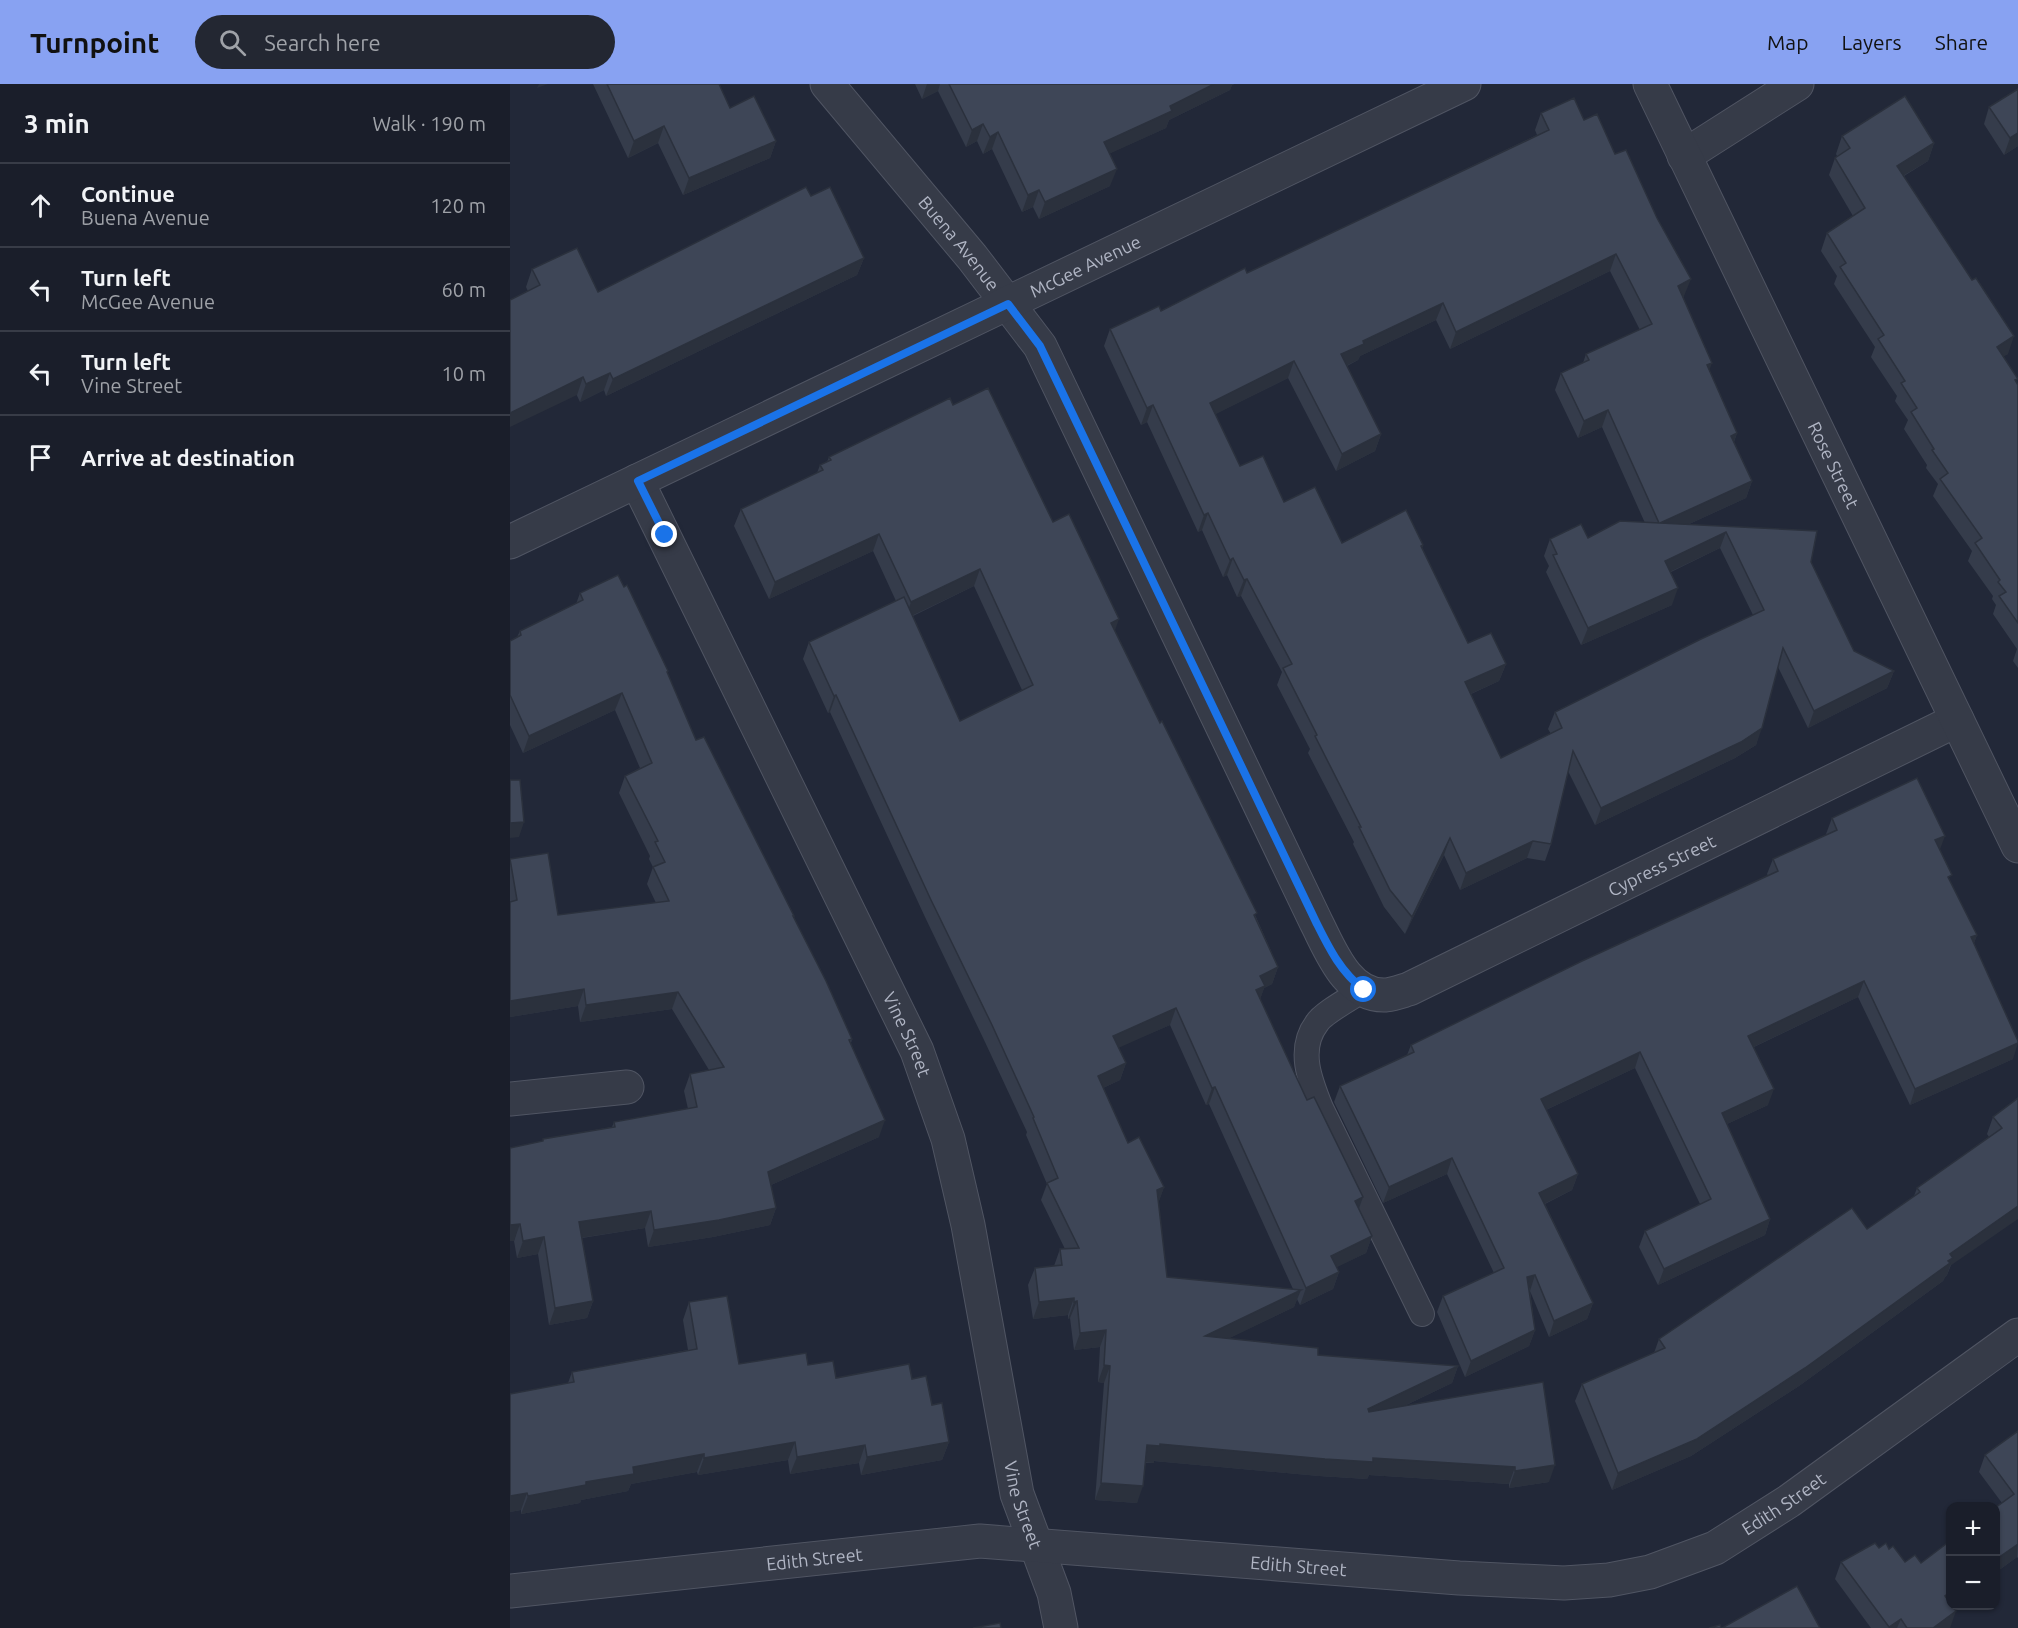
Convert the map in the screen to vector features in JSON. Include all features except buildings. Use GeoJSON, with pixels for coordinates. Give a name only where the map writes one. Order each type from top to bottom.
{"type":"FeatureCollection","features":[{"type":"Feature","properties":{"kind":"street","name":"Buena Avenue"},"geometry":{"type":"LineString","coordinates":[[827,84],[972,257],[1040,346],[1320,931],[1339,966],[1364,990]]}},
{"type":"Feature","properties":{"kind":"street","name":"McGee Avenue"},"geometry":{"type":"LineString","coordinates":[[510,542],[1464,84]]}},
{"type":"Feature","properties":{"kind":"street","name":"Rose Street"},"geometry":{"type":"LineString","coordinates":[[1650,84],[1957,720],[2010,806],[2018,846]]}},
{"type":"Feature","properties":{"kind":"street"},"geometry":{"type":"LineString","coordinates":[[1684,156],[1797,84]]}},
{"type":"Feature","properties":{"kind":"street","name":"Vine Street"},"geometry":{"type":"LineString","coordinates":[[638,481],[917,1051],[948,1138],[968,1225],[1017,1494],[1054,1593],[1061,1628]]}},
{"type":"Feature","properties":{"kind":"street","name":"Cypress Street"},"geometry":{"type":"LineString","coordinates":[[1364,990],[1385,995],[1409,989],[1957,720]]}},
{"type":"Feature","properties":{"kind":"street"},"geometry":{"type":"LineString","coordinates":[[510,1099],[627,1087]]}},
{"type":"Feature","properties":{"kind":"street","name":"Edith Street"},"geometry":{"type":"LineString","coordinates":[[510,1591],[980,1541],[1459,1578],[1564,1583],[1609,1580],[1650,1572],[1715,1548],[1789,1500],[2018,1335]]}},
{"type":"Feature","properties":{"kind":"lane"},"geometry":{"type":"LineString","coordinates":[[1364,990],[1317,1021],[1307,1042],[1308,1077],[1422,1314]]}},
{"type":"Feature","properties":{"kind":"route"},"geometry":{"type":"LineString","coordinates":[[665,535],[638,481],[1008,304],[1040,346],[1316,922],[1339,966],[1364,990]]}}]}
